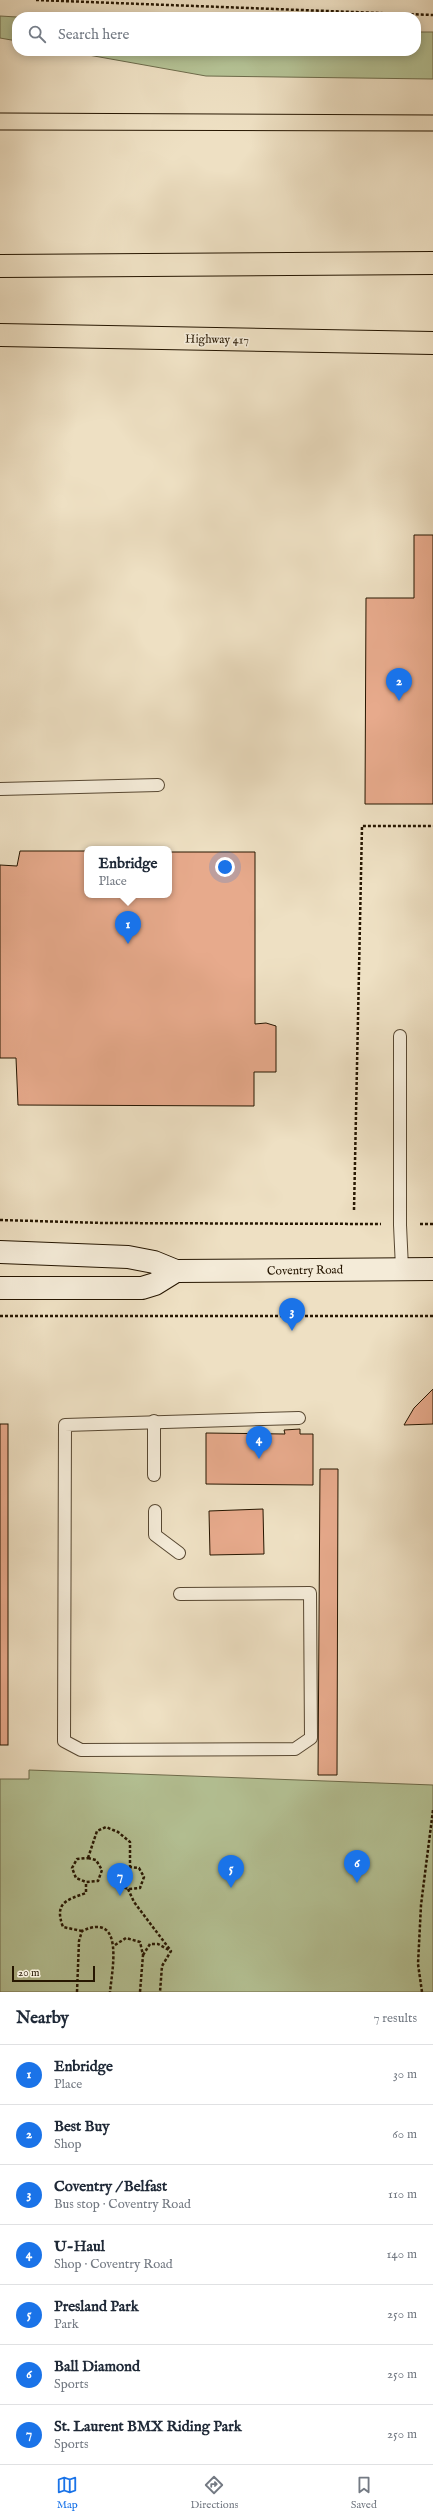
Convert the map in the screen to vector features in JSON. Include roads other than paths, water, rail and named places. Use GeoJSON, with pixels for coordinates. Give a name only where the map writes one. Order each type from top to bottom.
{"type":"FeatureCollection","features":[{"type":"Feature","properties":{"kind":"highway"},"geometry":{"type":"LineString","coordinates":[[0,266],[433,263]]}},
{"type":"Feature","properties":{"kind":"highway","name":"Highway 417"},"geometry":{"type":"LineString","coordinates":[[0,335],[433,344]]}},
{"type":"Feature","properties":{"kind":"main road","name":"Coventry Road"},"geometry":{"type":"LineString","coordinates":[[0,1252],[128,1257],[154,1262],[176,1271],[402,1268],[433,1269]]}},
{"type":"Feature","properties":{"kind":"main road"},"geometry":{"type":"LineString","coordinates":[[0,1288],[142,1288],[155,1284],[176,1271]]}},
{"type":"Feature","properties":{"kind":"lane"},"geometry":{"type":"LineString","coordinates":[[0,789],[158,785]]}},
{"type":"Feature","properties":{"kind":"lane"},"geometry":{"type":"LineString","coordinates":[[400,1036],[400,1225],[402,1268]]}},
{"type":"Feature","properties":{"kind":"lane"},"geometry":{"type":"LineString","coordinates":[[180,1594],[310,1593],[311,1738],[295,1749],[81,1750],[64,1741],[65,1425],[176,1420],[299,1418]]}},
{"type":"Feature","properties":{"kind":"lane"},"geometry":{"type":"LineString","coordinates":[[154,1421],[154,1475]]}},
{"type":"Feature","properties":{"kind":"lane"},"geometry":{"type":"LineString","coordinates":[[155,1511],[155,1535],[179,1553]]}},
{"type":"Feature","properties":{"kind":"tram line"},"geometry":{"type":"LineString","coordinates":[[0,113],[433,115]]}},
{"type":"Feature","properties":{"kind":"tram line"},"geometry":{"type":"LineString","coordinates":[[0,130],[433,131]]}},
{"type":"Feature","properties":{"kind":"place","name":"Best Buy"},"geometry":{"type":"Point","coordinates":[399,701]}},
{"type":"Feature","properties":{"kind":"place","name":"Enbridge"},"geometry":{"type":"Point","coordinates":[128,944]}},
{"type":"Feature","properties":{"kind":"place","name":"Coventry / Belfast"},"geometry":{"type":"Point","coordinates":[292,1331]}},
{"type":"Feature","properties":{"kind":"place","name":"U-Haul"},"geometry":{"type":"Point","coordinates":[259,1459]}},
{"type":"Feature","properties":{"kind":"place","name":"Ball Diamond"},"geometry":{"type":"Point","coordinates":[357,1883]}},
{"type":"Feature","properties":{"kind":"place","name":"Presland Park"},"geometry":{"type":"Point","coordinates":[231,1888]}},
{"type":"Feature","properties":{"kind":"place","name":"St. Laurent BMX Riding Park"},"geometry":{"type":"Point","coordinates":[120,1896]}}]}
